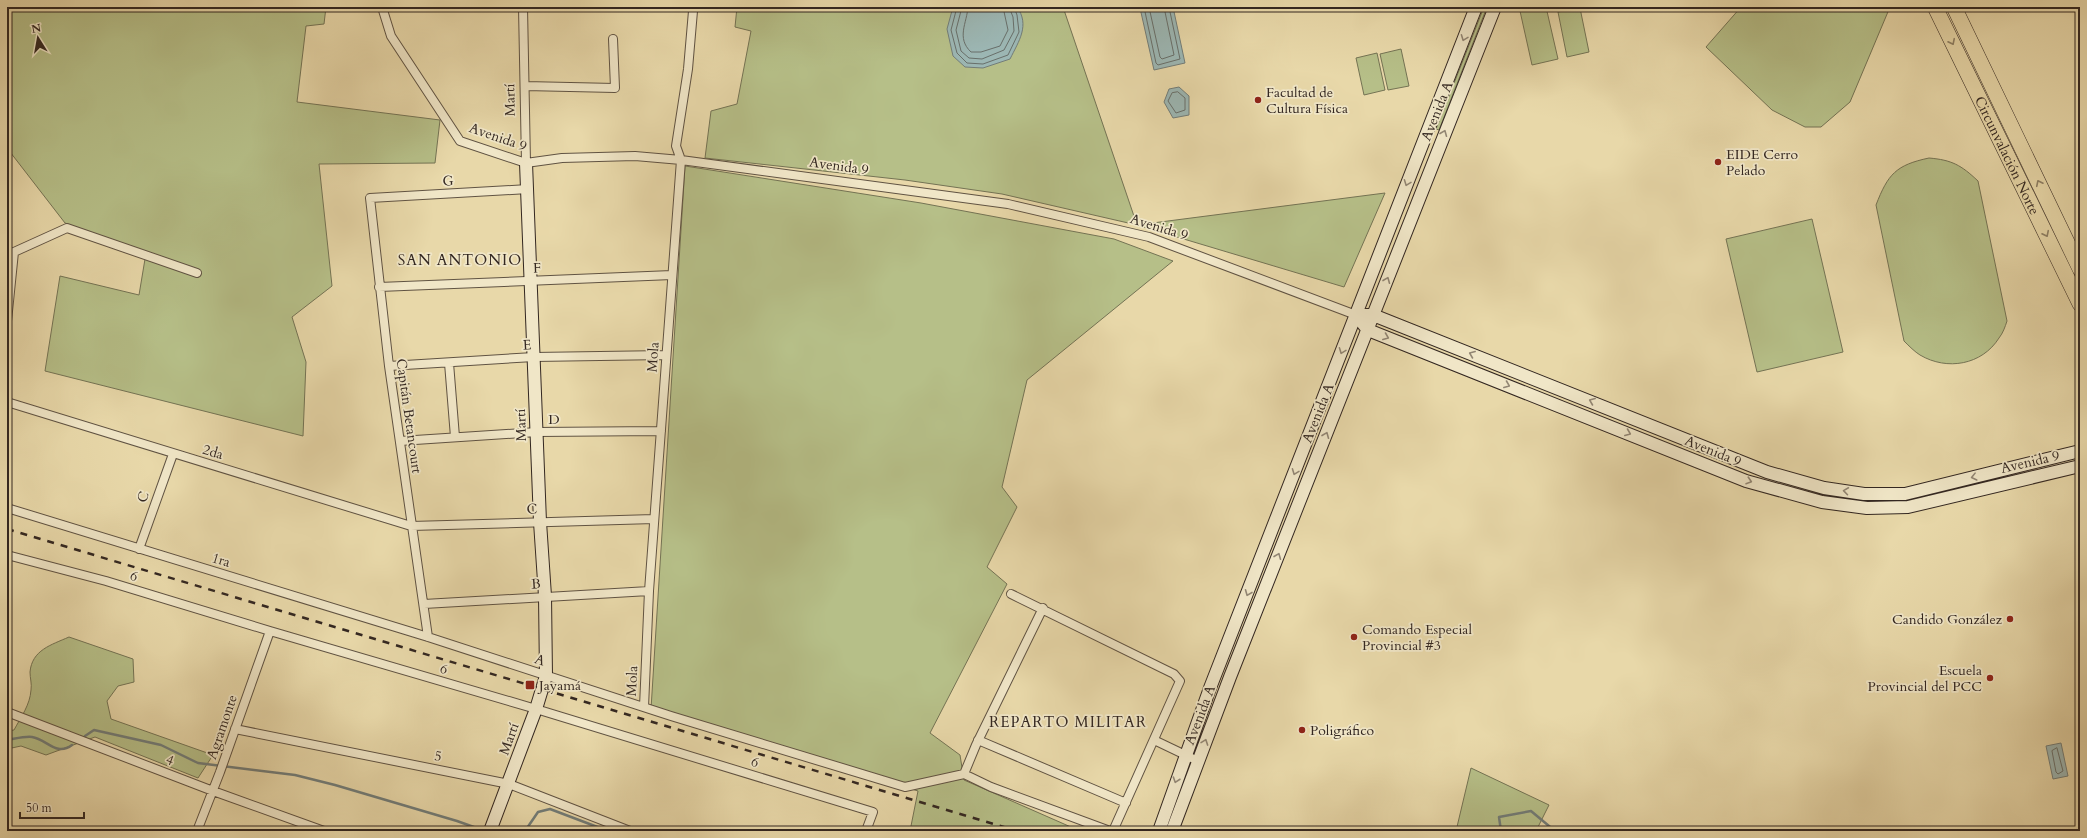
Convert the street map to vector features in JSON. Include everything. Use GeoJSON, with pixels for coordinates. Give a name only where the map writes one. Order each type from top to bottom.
{"type":"FeatureCollection","features":[{"type":"Feature","properties":{"kind":"highway","name":"Circunvalación Norte"},"geometry":{"type":"LineString","coordinates":[[1935,7],[2080,304]]}},
{"type":"Feature","properties":{"kind":"highway","name":"Circunvalación Norte"},"geometry":{"type":"LineString","coordinates":[[1954,7],[2080,269]]}},
{"type":"Feature","properties":{"kind":"street","name":"Avenida 9"},"geometry":{"type":"LineString","coordinates":[[382,7],[391,36],[460,141],[526,164],[562,158],[621,156],[681,160],[1008,204],[1149,237],[1356,315],[1373,315],[1663,429],[1767,472],[1824,488],[1864,494],[1905,494],[2080,451]]}},
{"type":"Feature","properties":{"kind":"street","name":"Martí"},"geometry":{"type":"LineString","coordinates":[[490,829],[509,784],[536,709],[546,676],[545,596],[536,432],[532,281],[526,164],[523,7]]}},
{"type":"Feature","properties":{"kind":"street","name":"Avenida A"},"geometry":{"type":"LineString","coordinates":[[1159,831],[1185,755],[1476,7]]}},
{"type":"Feature","properties":{"kind":"street","name":"Avenida A"},"geometry":{"type":"LineString","coordinates":[[1172,831],[1198,761],[1494,7]]}},
{"type":"Feature","properties":{"kind":"street","name":"Mola"},"geometry":{"type":"LineString","coordinates":[[644,707],[649,591],[681,160],[676,146],[688,69],[693,12]]}},
{"type":"Feature","properties":{"kind":"street"},"geometry":{"type":"LineString","coordinates":[[525,86],[615,88],[613,40]]}},
{"type":"Feature","properties":{"kind":"street"},"geometry":{"type":"LineString","coordinates":[[1418,157],[1437,152]]}},
{"type":"Feature","properties":{"kind":"street","name":"G"},"geometry":{"type":"LineString","coordinates":[[370,198],[528,189]]}},
{"type":"Feature","properties":{"kind":"street","name":"Capitán Betancourt"},"geometry":{"type":"LineString","coordinates":[[370,198],[389,366],[428,637]]}},
{"type":"Feature","properties":{"kind":"street"},"geometry":{"type":"LineString","coordinates":[[7,321],[11,251],[67,228],[197,273]]}},
{"type":"Feature","properties":{"kind":"street","name":"F"},"geometry":{"type":"LineString","coordinates":[[379,287],[672,275]]}},
{"type":"Feature","properties":{"kind":"street","name":"Avenida 9"},"geometry":{"type":"LineString","coordinates":[[1356,315],[1368,330],[1746,481],[1822,502],[1867,508],[1908,507],[2080,466]]}},
{"type":"Feature","properties":{"kind":"street","name":"E"},"geometry":{"type":"LineString","coordinates":[[389,366],[534,357],[666,355]]}},
{"type":"Feature","properties":{"kind":"street"},"geometry":{"type":"LineString","coordinates":[[449,362],[455,437]]}},
{"type":"Feature","properties":{"kind":"street","name":"2da"},"geometry":{"type":"LineString","coordinates":[[7,402],[411,526]]}},
{"type":"Feature","properties":{"kind":"street"},"geometry":{"type":"LineString","coordinates":[[1656,445],[1663,429]]}},
{"type":"Feature","properties":{"kind":"street","name":"D"},"geometry":{"type":"LineString","coordinates":[[400,441],[536,432],[661,431]]}},
{"type":"Feature","properties":{"kind":"street","name":"C"},"geometry":{"type":"LineString","coordinates":[[139,549],[173,454]]}},
{"type":"Feature","properties":{"kind":"street"},"geometry":{"type":"LineString","coordinates":[[1957,481],[1961,494]]}},
{"type":"Feature","properties":{"kind":"street","name":"1ra"},"geometry":{"type":"LineString","coordinates":[[7,508],[428,637]]}},
{"type":"Feature","properties":{"kind":"street","name":"C"},"geometry":{"type":"LineString","coordinates":[[411,526],[654,519]]}},
{"type":"Feature","properties":{"kind":"street","name":"6"},"geometry":{"type":"LineString","coordinates":[[7,555],[106,581],[536,709],[873,812],[866,831]]}},
{"type":"Feature","properties":{"kind":"street","name":"B"},"geometry":{"type":"LineString","coordinates":[[424,604],[649,591]]}},
{"type":"Feature","properties":{"kind":"street"},"geometry":{"type":"LineString","coordinates":[[1011,594],[1043,608],[1174,674],[1180,681],[1114,831]]}},
{"type":"Feature","properties":{"kind":"street"},"geometry":{"type":"LineString","coordinates":[[1043,608],[978,740],[964,774],[990,787],[1110,831]]}},
{"type":"Feature","properties":{"kind":"street","name":"Agramonte"},"geometry":{"type":"LineString","coordinates":[[196,831],[220,772],[270,631]]}},
{"type":"Feature","properties":{"kind":"street","name":"A"},"geometry":{"type":"LineString","coordinates":[[428,637],[644,707],[905,787],[964,774]]}},
{"type":"Feature","properties":{"kind":"street","name":"4"},"geometry":{"type":"LineString","coordinates":[[7,712],[212,791],[324,831]]}},
{"type":"Feature","properties":{"kind":"street","name":"5"},"geometry":{"type":"LineString","coordinates":[[235,729],[509,784],[630,831]]}},
{"type":"Feature","properties":{"kind":"street"},"geometry":{"type":"LineString","coordinates":[[978,740],[1126,803]]}},
{"type":"Feature","properties":{"kind":"street"},"geometry":{"type":"LineString","coordinates":[[1154,740],[1198,761]]}},
{"type":"Feature","properties":{"kind":"green space"},"geometry":{"type":"Polygon","coordinates":[[[7,7],[326,7],[324,24],[306,26],[297,102],[440,120],[435,163],[319,164],[332,286],[292,317],[306,362],[303,436],[45,371],[60,276],[139,295],[146,253],[65,223],[7,148],[7,7]]]}},
{"type":"Feature","properties":{"kind":"green space"},"geometry":{"type":"Polygon","coordinates":[[[737,7],[1063,7],[1137,225],[1002,194],[905,180],[705,158],[711,111],[737,104],[751,31],[735,27],[737,7]]]}},
{"type":"Feature","properties":{"kind":"green space"},"geometry":{"type":"Polygon","coordinates":[[[1484,7],[1487,7],[1439,130],[1436,129],[1484,7]]]}},
{"type":"Feature","properties":{"kind":"green space"},"geometry":{"type":"Polygon","coordinates":[[[1538,7],[1546,7],[1558,59],[1532,65],[1520,11],[1538,7]]]}},
{"type":"Feature","properties":{"kind":"green space"},"geometry":{"type":"Polygon","coordinates":[[[1741,7],[1890,7],[1850,102],[1821,127],[1805,127],[1772,110],[1706,47],[1741,7]]]}},
{"type":"Feature","properties":{"kind":"green space"},"geometry":{"type":"Polygon","coordinates":[[[1580,8],[1589,52],[1567,57],[1558,12],[1580,8]]]}},
{"type":"Feature","properties":{"kind":"green space"},"geometry":{"type":"Polygon","coordinates":[[[1401,49],[1409,86],[1388,90],[1380,54],[1401,49]]]}},
{"type":"Feature","properties":{"kind":"green space"},"geometry":{"type":"Polygon","coordinates":[[[1377,53],[1385,90],[1364,95],[1356,58],[1377,53]]]}},
{"type":"Feature","properties":{"kind":"green space"},"geometry":{"type":"Polygon","coordinates":[[[1929,158],[1944,160],[1956,164],[1978,181],[2007,321],[2002,334],[1992,347],[1974,359],[1963,363],[1941,363],[1930,360],[1918,354],[1904,341],[1876,205],[1889,178],[1895,172],[1908,164],[1929,158]]]}},
{"type":"Feature","properties":{"kind":"green space"},"geometry":{"type":"Polygon","coordinates":[[[685,166],[921,203],[1114,239],[1173,261],[1027,380],[1002,487],[1017,507],[987,567],[1007,584],[930,733],[960,755],[964,780],[1080,831],[910,831],[918,791],[651,709],[685,166]]]}},
{"type":"Feature","properties":{"kind":"green space"},"geometry":{"type":"Polygon","coordinates":[[[1385,193],[1344,287],[1137,225],[1385,193]]]}},
{"type":"Feature","properties":{"kind":"green space"},"geometry":{"type":"Polygon","coordinates":[[[1812,219],[1843,352],[1757,372],[1726,239],[1812,219]]]}},
{"type":"Feature","properties":{"kind":"green space"},"geometry":{"type":"Polygon","coordinates":[[[69,637],[133,659],[134,682],[118,686],[107,701],[111,719],[213,755],[198,778],[95,737],[46,755],[21,746],[7,749],[7,731],[14,730],[29,701],[31,688],[30,672],[34,658],[38,653],[49,646],[69,637]]]}},
{"type":"Feature","properties":{"kind":"green space"},"geometry":{"type":"Polygon","coordinates":[[[1471,768],[1549,805],[1536,831],[1456,831],[1471,768]]]}},
{"type":"Feature","properties":{"kind":"water"},"geometry":{"type":"Polygon","coordinates":[[[953,7],[1017,7],[1023,20],[1023,27],[1020,39],[1010,59],[983,68],[965,67],[953,56],[947,29],[953,7]]]}},
{"type":"Feature","properties":{"kind":"water"},"geometry":{"type":"Polygon","coordinates":[[[1173,7],[1185,63],[1154,70],[1140,8],[1173,7]]]}},
{"type":"Feature","properties":{"kind":"water"},"geometry":{"type":"Polygon","coordinates":[[[1179,87],[1189,96],[1189,115],[1173,118],[1164,102],[1169,89],[1179,87]]]}},
{"type":"Feature","properties":{"kind":"water"},"geometry":{"type":"Polygon","coordinates":[[[2061,743],[2068,776],[2053,779],[2046,746],[2061,743]]]}},
{"type":"Feature","properties":{"kind":"waterway"},"geometry":{"type":"LineString","coordinates":[[85,736],[94,730],[161,745],[198,763],[295,775],[335,785],[457,821],[485,831]]}},
{"type":"Feature","properties":{"kind":"waterway"},"geometry":{"type":"LineString","coordinates":[[7,740],[32,737],[56,748],[61,749],[72,745]]}},
{"type":"Feature","properties":{"kind":"waterway"},"geometry":{"type":"LineString","coordinates":[[525,831],[538,812],[550,809],[608,831]]}},
{"type":"Feature","properties":{"kind":"waterway"},"geometry":{"type":"LineString","coordinates":[[1501,831],[1499,817],[1531,811],[1555,831]]}},
{"type":"Feature","properties":{"kind":"railway"},"geometry":{"type":"LineString","coordinates":[[7,529],[1017,831]]}},
{"type":"Feature","properties":{"kind":"place","name":"Facultad de Cultura Física"},"geometry":{"type":"Point","coordinates":[1258,100]}},
{"type":"Feature","properties":{"kind":"place","name":"EIDE Cerro Pelado"},"geometry":{"type":"Point","coordinates":[1718,162]}},
{"type":"Feature","properties":{"kind":"place","name":"Candido González"},"geometry":{"type":"Point","coordinates":[2010,619]}},
{"type":"Feature","properties":{"kind":"place","name":"Comando Especial Provincial #3"},"geometry":{"type":"Point","coordinates":[1354,637]}},
{"type":"Feature","properties":{"kind":"place","name":"Escuela Provincial del PCC"},"geometry":{"type":"Point","coordinates":[1990,678]}},
{"type":"Feature","properties":{"kind":"place","name":"Jayamá"},"geometry":{"type":"Point","coordinates":[530,685]}},
{"type":"Feature","properties":{"kind":"place","name":"Poligráfico"},"geometry":{"type":"Point","coordinates":[1302,730]}},
{"type":"Feature","properties":{"kind":"district","name":"SAN ANTONIO"},"geometry":{"type":"Point","coordinates":[460,260]}},
{"type":"Feature","properties":{"kind":"district","name":"REPARTO MILITAR"},"geometry":{"type":"Point","coordinates":[1068,722]}}]}
